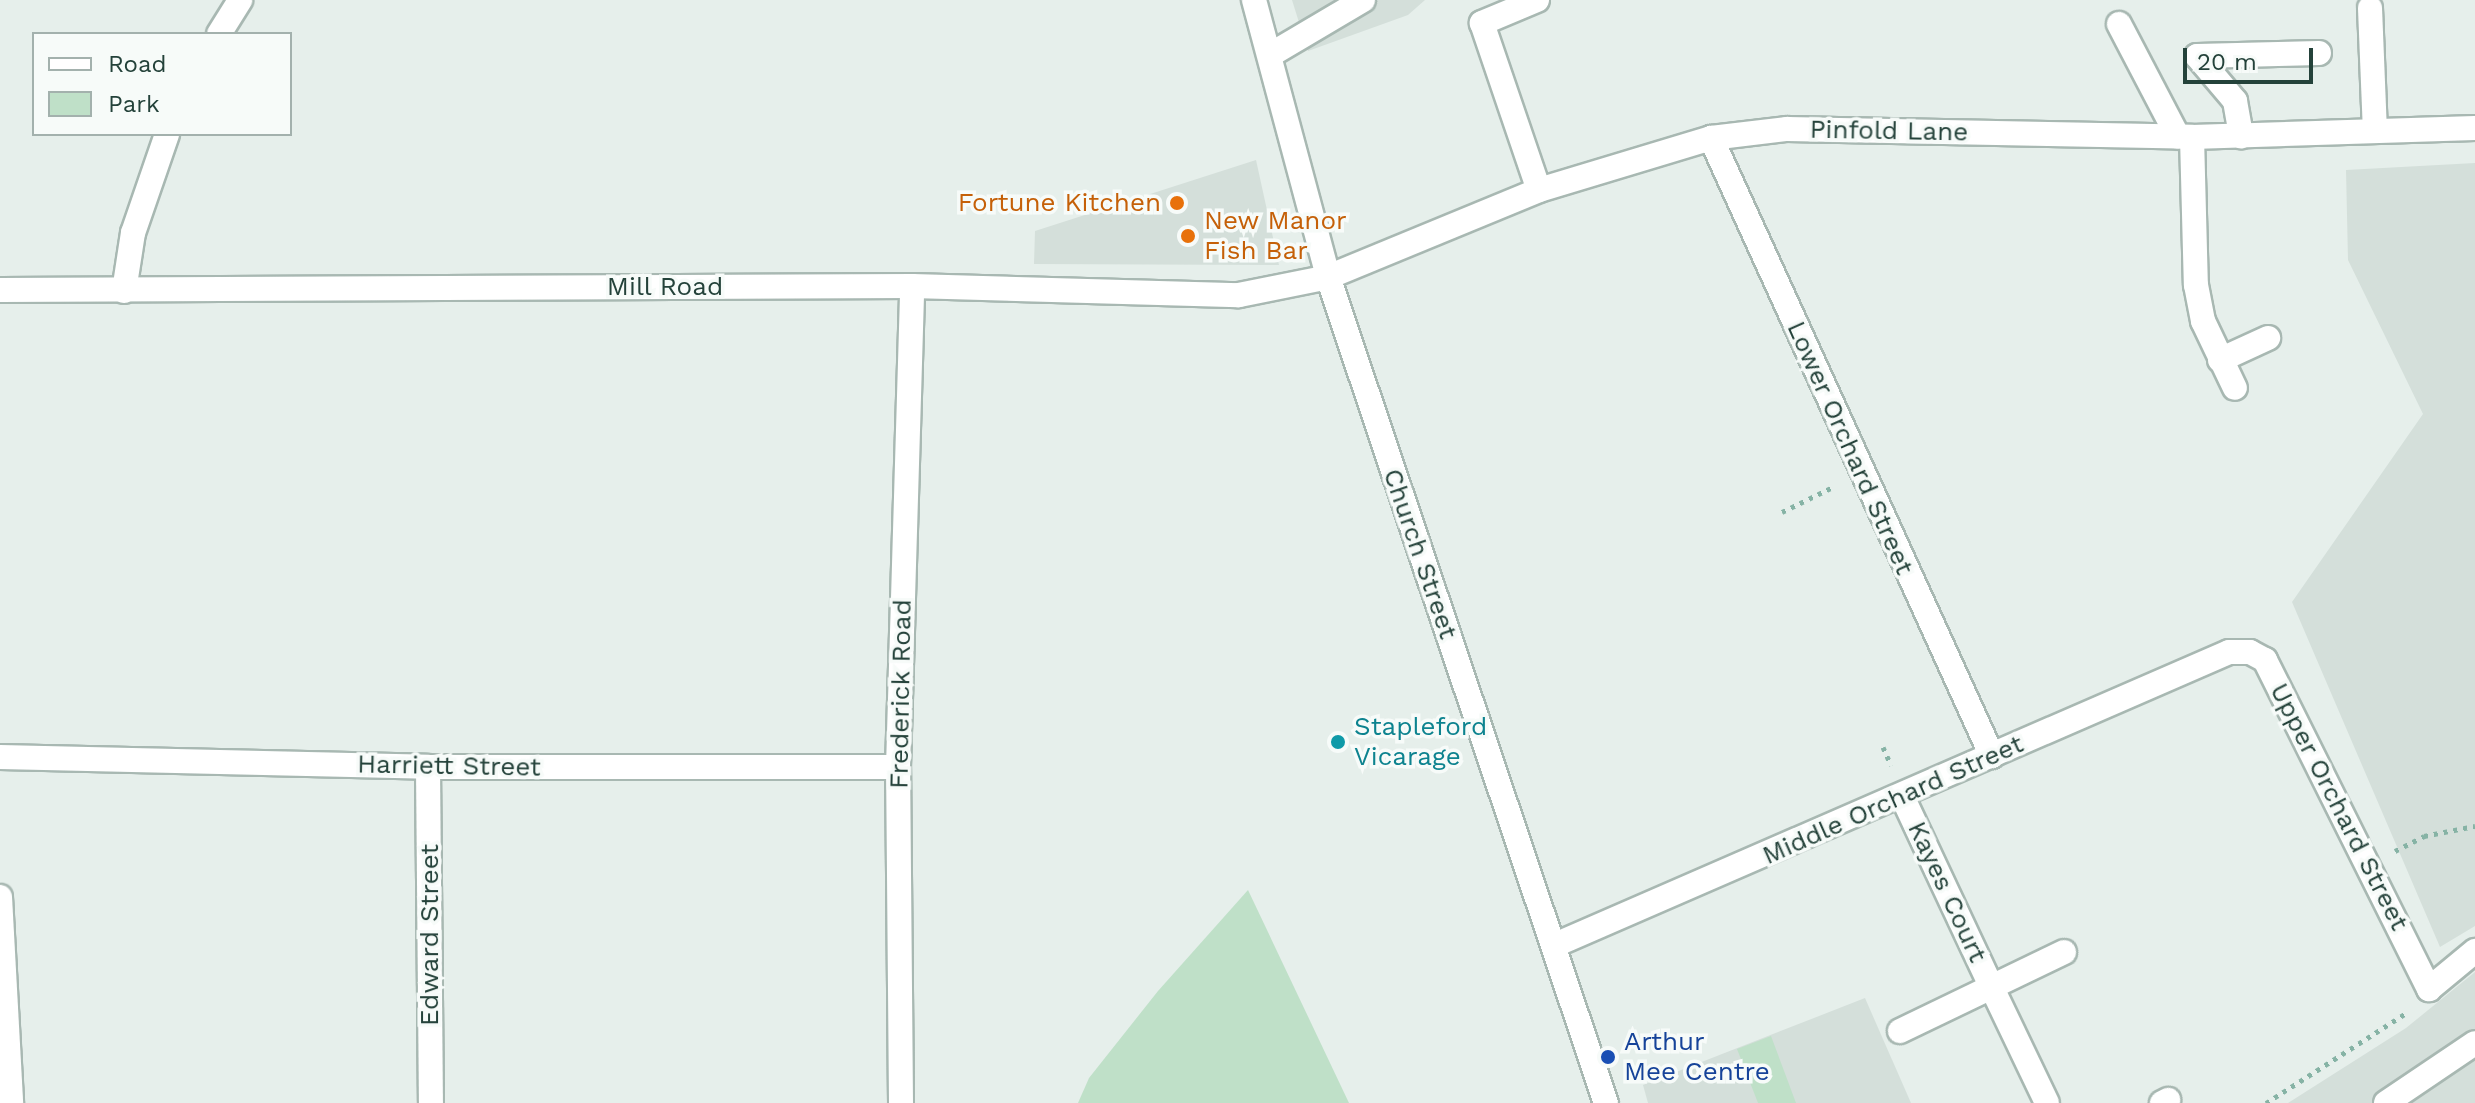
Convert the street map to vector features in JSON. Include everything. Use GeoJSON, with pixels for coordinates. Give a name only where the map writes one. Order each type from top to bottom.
{"type":"FeatureCollection","features":[{"type":"Feature","properties":{"kind":"street"},"geometry":{"type":"LineString","coordinates":[[220,32],[240,0]]}},
{"type":"Feature","properties":{"kind":"street","name":"Church Street"},"geometry":{"type":"LineString","coordinates":[[1254,0],[1328,277],[1606,1103]]}},
{"type":"Feature","properties":{"kind":"street"},"geometry":{"type":"LineString","coordinates":[[1270,55],[1363,0]]}},
{"type":"Feature","properties":{"kind":"street"},"geometry":{"type":"LineString","coordinates":[[1537,0],[1482,23],[1539,190]]}},
{"type":"Feature","properties":{"kind":"street"},"geometry":{"type":"LineString","coordinates":[[2370,8],[2375,131]]}},
{"type":"Feature","properties":{"kind":"street"},"geometry":{"type":"LineString","coordinates":[[2119,24],[2185,137],[2196,285],[2203,321],[2235,388]]}},
{"type":"Feature","properties":{"kind":"street"},"geometry":{"type":"LineString","coordinates":[[2241,136],[2235,101],[2197,56],[2319,53]]}},
{"type":"Feature","properties":{"kind":"street","name":"Pinfold Lane"},"geometry":{"type":"LineString","coordinates":[[1328,277],[1539,190],[1711,138],[1787,129],[2185,137],[2475,128]]}},
{"type":"Feature","properties":{"kind":"street"},"geometry":{"type":"LineString","coordinates":[[124,291],[133,233],[166,136]]}},
{"type":"Feature","properties":{"kind":"street","name":"Lower Orchard Street"},"geometry":{"type":"LineString","coordinates":[[1711,138],[1861,475],[1992,756]]}},
{"type":"Feature","properties":{"kind":"street","name":"Mill Road"},"geometry":{"type":"LineString","coordinates":[[0,290],[912,286],[1197,298],[1239,295],[1328,277]]}},
{"type":"Feature","properties":{"kind":"street","name":"Frederick Road"},"geometry":{"type":"LineString","coordinates":[[901,1103],[898,767],[912,286]]}},
{"type":"Feature","properties":{"kind":"street"},"geometry":{"type":"LineString","coordinates":[[2220,360],[2268,338]]}},
{"type":"Feature","properties":{"kind":"street","name":"Middle Orchard Street"},"geometry":{"type":"LineString","coordinates":[[1555,945],[2229,652]]}},
{"type":"Feature","properties":{"kind":"street","name":"Upper Orchard Street"},"geometry":{"type":"LineString","coordinates":[[2229,652],[2250,652],[2265,660],[2429,989]]}},
{"type":"Feature","properties":{"kind":"street","name":"Harriett Street"},"geometry":{"type":"LineString","coordinates":[[0,757],[428,767],[898,767]]}},
{"type":"Feature","properties":{"kind":"street","name":"Edward Street"},"geometry":{"type":"LineString","coordinates":[[428,767],[431,1103]]}},
{"type":"Feature","properties":{"kind":"street","name":"Kayes Court"},"geometry":{"type":"LineString","coordinates":[[1902,796],[1992,988]]}},
{"type":"Feature","properties":{"kind":"street"},"geometry":{"type":"LineString","coordinates":[[0,897],[11,1103]]}},
{"type":"Feature","properties":{"kind":"street"},"geometry":{"type":"LineString","coordinates":[[2429,989],[2475,951]]}},
{"type":"Feature","properties":{"kind":"street","name":"Kayes Court"},"geometry":{"type":"LineString","coordinates":[[1900,1031],[2064,952]]}},
{"type":"Feature","properties":{"kind":"street"},"geometry":{"type":"LineString","coordinates":[[1992,988],[2047,1103]]}},
{"type":"Feature","properties":{"kind":"street"},"geometry":{"type":"LineString","coordinates":[[2386,1103],[2475,1043]]}},
{"type":"Feature","properties":{"kind":"path"},"geometry":{"type":"LineString","coordinates":[[1782,512],[1861,475]]}},
{"type":"Feature","properties":{"kind":"path"},"geometry":{"type":"LineString","coordinates":[[2369,865],[2424,836],[2475,826]]}},
{"type":"Feature","properties":{"kind":"path"},"geometry":{"type":"LineString","coordinates":[[2266,1103],[2399,1021],[2429,989]]}},
{"type":"Feature","properties":{"kind":"shaded area"},"geometry":{"type":"Polygon","coordinates":[[[1292,0],[1425,0],[1408,15],[1308,51],[1292,0]]]}},
{"type":"Feature","properties":{"kind":"shaded area"},"geometry":{"type":"Polygon","coordinates":[[[1256,160],[1279,265],[1034,264],[1035,231],[1256,160]]]}},
{"type":"Feature","properties":{"kind":"shaded area"},"geometry":{"type":"Polygon","coordinates":[[[2475,163],[2475,926],[2440,947],[2292,602],[2423,414],[2348,260],[2346,170],[2475,163]]]}},
{"type":"Feature","properties":{"kind":"shaded area"},"geometry":{"type":"Polygon","coordinates":[[[2475,972],[2475,1103],[2288,1103],[2406,1028],[2475,972]]]}},
{"type":"Feature","properties":{"kind":"shaded area"},"geometry":{"type":"Polygon","coordinates":[[[1865,998],[1911,1103],[1648,1103],[1643,1085],[1865,998]]]}},
{"type":"Feature","properties":{"kind":"green space"},"geometry":{"type":"Polygon","coordinates":[[[1248,890],[1349,1103],[1078,1103],[1089,1078],[1158,991],[1248,890]]]}},
{"type":"Feature","properties":{"kind":"green space"},"geometry":{"type":"Polygon","coordinates":[[[1771,1036],[1796,1103],[1758,1103],[1737,1049],[1771,1036]]]}},
{"type":"Feature","properties":{"kind":"place","name":"Fortune Kitchen"},"geometry":{"type":"Point","coordinates":[1177,203]}},
{"type":"Feature","properties":{"kind":"place","name":"New Manor Fish Bar"},"geometry":{"type":"Point","coordinates":[1188,236]}},
{"type":"Feature","properties":{"kind":"place","name":"Stapleford Vicarage"},"geometry":{"type":"Point","coordinates":[1338,742]}},
{"type":"Feature","properties":{"kind":"place","name":"Arthur Mee Centre"},"geometry":{"type":"Point","coordinates":[1608,1057]}}]}
